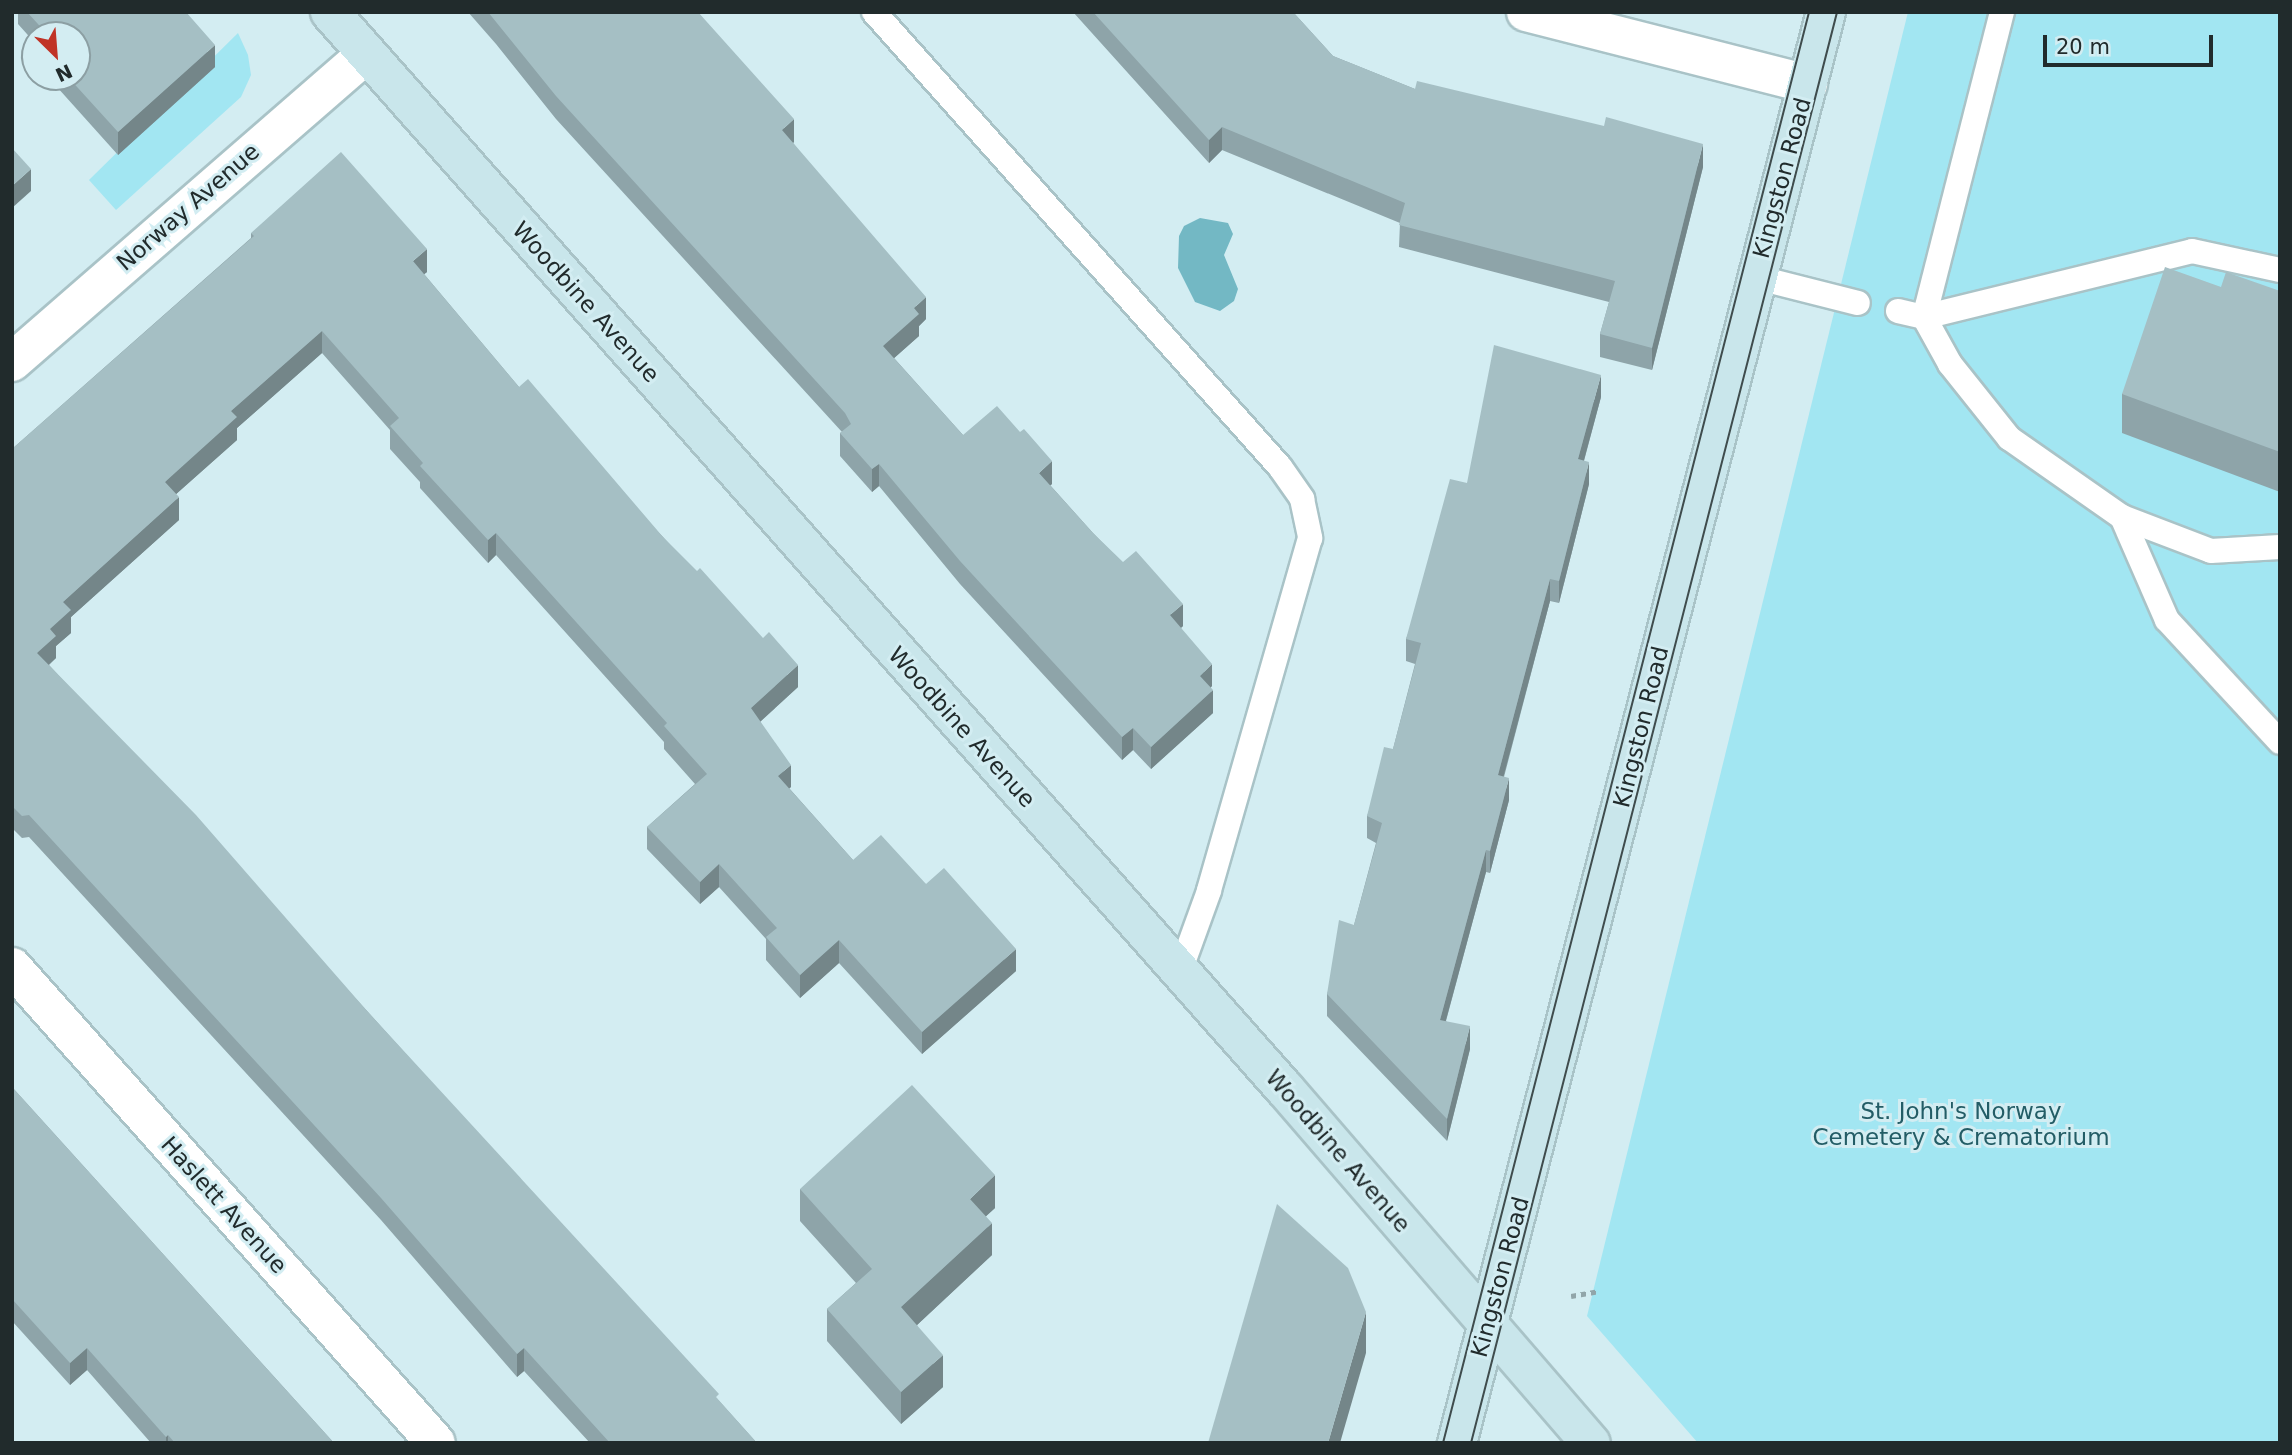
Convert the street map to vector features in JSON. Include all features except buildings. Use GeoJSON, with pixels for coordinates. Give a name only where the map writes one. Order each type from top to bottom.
{"type":"FeatureCollection","features":[{"type":"Feature","properties":{"kind":"main road","name":"Woodbine Avenue"},"geometry":{"type":"LineString","coordinates":[[330,12],[1180,971],[1591,1443]]}},
{"type":"Feature","properties":{"kind":"main road","name":"Kingston Road"},"geometry":{"type":"LineString","coordinates":[[1457,1443],[1755,277],[1826,12]]}},
{"type":"Feature","properties":{"kind":"street"},"geometry":{"type":"LineString","coordinates":[[1526,12],[1808,84]]}},
{"type":"Feature","properties":{"kind":"street","name":"Norway Avenue"},"geometry":{"type":"LineString","coordinates":[[12,362],[366,54]]}},
{"type":"Feature","properties":{"kind":"street","name":"Haslett Avenue"},"geometry":{"type":"LineString","coordinates":[[12,967],[436,1443]]}},
{"type":"Feature","properties":{"kind":"lane"},"geometry":{"type":"LineString","coordinates":[[874,12],[1280,467],[1302,499],[1310,538],[1209,891],[1180,971]]}},
{"type":"Feature","properties":{"kind":"lane"},"geometry":{"type":"LineString","coordinates":[[2002,12],[1924,317],[1950,364],[2009,438],[2122,517],[2211,551],[2280,547]]}},
{"type":"Feature","properties":{"kind":"lane"},"geometry":{"type":"LineString","coordinates":[[1898,311],[1924,317],[2192,251],[2280,270]]}},
{"type":"Feature","properties":{"kind":"lane"},"geometry":{"type":"LineString","coordinates":[[1755,277],[1858,303]]}},
{"type":"Feature","properties":{"kind":"lane"},"geometry":{"type":"LineString","coordinates":[[2122,517],[2167,620],[2280,742]]}},
{"type":"Feature","properties":{"kind":"path"},"geometry":{"type":"LineString","coordinates":[[1572,1296],[1600,1291]]}},
{"type":"Feature","properties":{"kind":"green space","name":"St. John's Norway Cemetery & Crematorium"},"geometry":{"type":"Polygon","coordinates":[[[1908,12],[2280,12],[2280,1443],[1698,1443],[1587,1316],[1908,12]]]}},
{"type":"Feature","properties":{"kind":"green space"},"geometry":{"type":"Polygon","coordinates":[[[238,33],[248,55],[251,75],[241,97],[116,210],[89,180],[238,33]]]}},
{"type":"Feature","properties":{"kind":"shaded area"},"geometry":{"type":"Polygon","coordinates":[[[1200,218],[1228,223],[1233,234],[1224,255],[1238,289],[1234,301],[1220,311],[1195,302],[1178,268],[1179,236],[1184,226],[1200,218]]]}},
{"type":"Feature","properties":{"kind":"tram line"},"geometry":{"type":"LineString","coordinates":[[1443,1443],[1809,12]]}},
{"type":"Feature","properties":{"kind":"tram line"},"geometry":{"type":"LineString","coordinates":[[1471,1443],[1837,12]]}}]}
